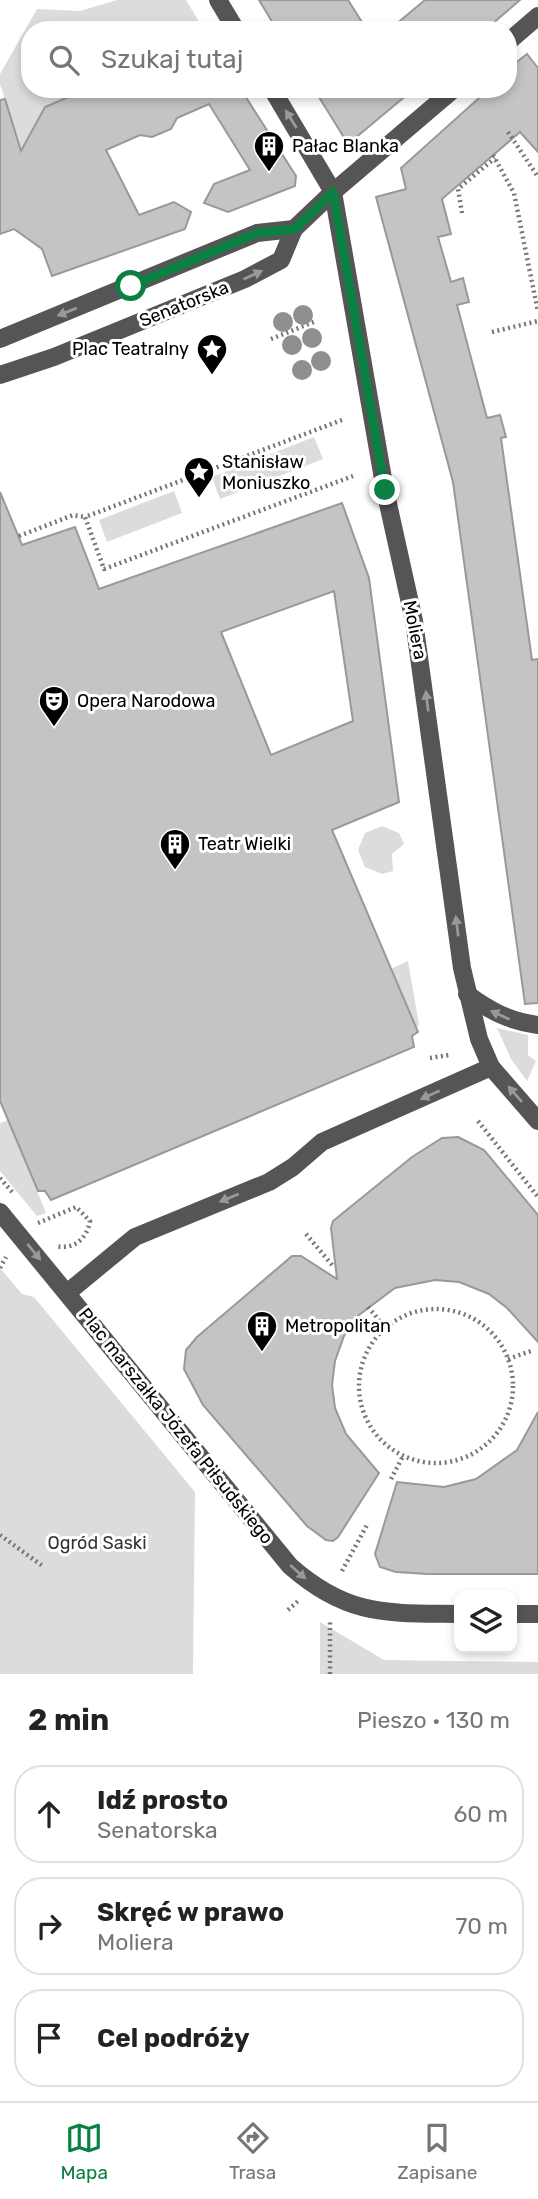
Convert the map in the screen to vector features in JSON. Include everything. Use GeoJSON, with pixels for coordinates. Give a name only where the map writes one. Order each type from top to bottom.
{"type":"FeatureCollection","features":[{"type":"Feature","properties":{"kind":"street"},"geometry":{"type":"LineString","coordinates":[[218,0],[231,21]]}},
{"type":"Feature","properties":{"kind":"street"},"geometry":{"type":"LineString","coordinates":[[517,34],[538,16]]}},
{"type":"Feature","properties":{"kind":"street"},"geometry":{"type":"LineString","coordinates":[[277,98],[333,192]]}},
{"type":"Feature","properties":{"kind":"street","name":"Senatorska"},"geometry":{"type":"LineString","coordinates":[[6,374],[54,357],[264,270],[281,260],[295,229],[333,192],[443,98]]}},
{"type":"Feature","properties":{"kind":"street","name":"Moliera"},"geometry":{"type":"LineString","coordinates":[[333,192],[383,479],[414,621],[467,994],[479,1040],[491,1067],[538,1121]]}},
{"type":"Feature","properties":{"kind":"street","name":"Senatorska"},"geometry":{"type":"LineString","coordinates":[[0,340],[257,233],[295,229]]}},
{"type":"Feature","properties":{"kind":"street"},"geometry":{"type":"LineString","coordinates":[[467,994],[502,1016],[538,1025]]}},
{"type":"Feature","properties":{"kind":"street","name":"Plac marszałka Józefa Piłsudskiego"},"geometry":{"type":"LineString","coordinates":[[454,1614],[380,1613],[352,1605],[310,1583],[290,1566],[67,1293],[135,1237],[269,1182],[293,1167],[322,1142],[491,1067]]}},
{"type":"Feature","properties":{"kind":"street"},"geometry":{"type":"LineString","coordinates":[[0,1212],[67,1293]]}},
{"type":"Feature","properties":{"kind":"street"},"geometry":{"type":"LineString","coordinates":[[517,1614],[538,1614]]}},
{"type":"Feature","properties":{"kind":"path"},"geometry":{"type":"LineString","coordinates":[[508,132],[538,177]]}},
{"type":"Feature","properties":{"kind":"path"},"geometry":{"type":"LineString","coordinates":[[462,213],[458,189],[494,157],[514,193],[538,312]]}},
{"type":"Feature","properties":{"kind":"path"},"geometry":{"type":"LineString","coordinates":[[271,339],[316,321]]}},
{"type":"Feature","properties":{"kind":"path"},"geometry":{"type":"LineString","coordinates":[[492,332],[538,321]]}},
{"type":"Feature","properties":{"kind":"path"},"geometry":{"type":"LineString","coordinates":[[19,536],[74,515],[85,517],[342,420]]}},
{"type":"Feature","properties":{"kind":"path"},"geometry":{"type":"LineString","coordinates":[[85,517],[104,569],[353,476]]}},
{"type":"Feature","properties":{"kind":"path"},"geometry":{"type":"LineString","coordinates":[[430,1058],[449,1055]]}},
{"type":"Feature","properties":{"kind":"path"},"geometry":{"type":"LineString","coordinates":[[478,1121],[538,1197]]}},
{"type":"Feature","properties":{"kind":"path"},"geometry":{"type":"LineString","coordinates":[[0,1178],[15,1196]]}},
{"type":"Feature","properties":{"kind":"path"},"geometry":{"type":"LineString","coordinates":[[42,1222],[76,1207],[90,1221],[88,1234],[74,1245],[56,1245],[49,1237]]}},
{"type":"Feature","properties":{"kind":"path"},"geometry":{"type":"LineString","coordinates":[[30,1214],[43,1230]]}},
{"type":"Feature","properties":{"kind":"path"},"geometry":{"type":"LineString","coordinates":[[306,1234],[333,1266]]}},
{"type":"Feature","properties":{"kind":"path"},"geometry":{"type":"LineString","coordinates":[[0,1268],[6,1257]]}},
{"type":"Feature","properties":{"kind":"path"},"geometry":{"type":"LineString","coordinates":[[368,1307],[385,1327]]}},
{"type":"Feature","properties":{"kind":"path"},"geometry":{"type":"LineString","coordinates":[[445,1309],[465,1315],[483,1325],[498,1340],[508,1359],[513,1378],[512,1399],[506,1418],[495,1435],[481,1449],[463,1459],[443,1464],[422,1463],[403,1456],[373,1432],[363,1415],[359,1397],[363,1358],[385,1327],[413,1313],[445,1309]]}},
{"type":"Feature","properties":{"kind":"path"},"geometry":{"type":"LineString","coordinates":[[508,1359],[534,1350]]}},
{"type":"Feature","properties":{"kind":"path"},"geometry":{"type":"LineString","coordinates":[[391,1479],[403,1456]]}},
{"type":"Feature","properties":{"kind":"path"},"geometry":{"type":"LineString","coordinates":[[342,1572],[368,1523]]}},
{"type":"Feature","properties":{"kind":"path"},"geometry":{"type":"LineString","coordinates":[[0,1535],[44,1567]]}},
{"type":"Feature","properties":{"kind":"path"},"geometry":{"type":"LineString","coordinates":[[288,1610],[298,1601]]}},
{"type":"Feature","properties":{"kind":"path"},"geometry":{"type":"LineString","coordinates":[[330,1622],[330,1674]]}},
{"type":"Feature","properties":{"kind":"green space"},"geometry":{"type":"Polygon","coordinates":[[[117,0],[186,0],[199,21],[30,21],[37,9],[80,11],[117,0]]]}},
{"type":"Feature","properties":{"kind":"green space"},"geometry":{"type":"Polygon","coordinates":[[[21,37],[21,98],[79,98],[25,161],[0,84],[0,74],[21,37]]]}},
{"type":"Feature","properties":{"kind":"green space"},"geometry":{"type":"Polygon","coordinates":[[[314,437],[323,459],[220,499],[212,477],[314,437]]]}},
{"type":"Feature","properties":{"kind":"green space"},"geometry":{"type":"Polygon","coordinates":[[[174,491],[182,513],[107,542],[99,520],[174,491]]]}},
{"type":"Feature","properties":{"kind":"green space"},"geometry":{"type":"Polygon","coordinates":[[[382,826],[399,833],[404,844],[392,854],[393,871],[382,874],[365,867],[358,850],[365,833],[382,826]]]}},
{"type":"Feature","properties":{"kind":"green space"},"geometry":{"type":"Polygon","coordinates":[[[408,961],[419,1025],[416,1027],[391,969],[408,961]]]}},
{"type":"Feature","properties":{"kind":"green space"},"geometry":{"type":"Polygon","coordinates":[[[497,1028],[528,1035],[528,1055],[536,1061],[527,1081],[511,1059],[497,1028]]]}},
{"type":"Feature","properties":{"kind":"green space"},"geometry":{"type":"Polygon","coordinates":[[[8,1120],[46,1213],[37,1216],[0,1171],[0,1123],[8,1120]]]}},
{"type":"Feature","properties":{"kind":"green space","name":"Ogród Saski"},"geometry":{"type":"Polygon","coordinates":[[[0,1268],[22,1294],[34,1297],[195,1492],[193,1674],[0,1674],[0,1268]]]}},
{"type":"Feature","properties":{"kind":"green space"},"geometry":{"type":"Polygon","coordinates":[[[320,1622],[384,1660],[538,1662],[538,1674],[320,1674],[320,1622]]]}},
{"type":"Feature","properties":{"kind":"building"},"geometry":{"type":"Polygon","coordinates":[[[259,0],[348,0],[361,21],[272,21],[259,0]]]}},
{"type":"Feature","properties":{"kind":"building"},"geometry":{"type":"Polygon","coordinates":[[[425,0],[520,0],[496,21],[400,21],[425,0]]]}},
{"type":"Feature","properties":{"kind":"building"},"geometry":{"type":"Polygon","coordinates":[[[527,54],[538,68],[538,152],[520,132],[442,199],[451,234],[438,237],[451,282],[463,278],[469,302],[457,305],[487,418],[500,415],[506,437],[501,438],[532,660],[538,659],[538,1003],[525,1004],[453,482],[376,197],[406,189],[401,168],[479,98],[517,98],[517,62],[527,54]]]}},
{"type":"Feature","properties":{"kind":"building"},"geometry":{"type":"Polygon","coordinates":[[[66,98],[246,98],[296,176],[295,186],[228,212],[204,203],[214,184],[250,170],[209,104],[177,118],[171,129],[152,137],[140,135],[106,150],[139,215],[174,202],[191,212],[185,229],[52,276],[42,249],[14,229],[0,234],[0,100],[5,99],[21,151],[45,107],[66,98]]]}},
{"type":"Feature","properties":{"kind":"building"},"geometry":{"type":"Polygon","coordinates":[[[320,98],[403,98],[348,144],[320,98]]]}},
{"type":"Feature","properties":{"kind":"building","name":"Teatr Wielki"},"geometry":{"type":"Polygon","coordinates":[[[0,492],[22,545],[75,527],[99,589],[342,503],[369,578],[399,802],[332,830],[418,1032],[412,1036],[414,1047],[51,1200],[45,1191],[38,1191],[0,1101],[0,492]],[[334,591],[221,632],[271,755],[353,721],[334,591]]]}},
{"type":"Feature","properties":{"kind":"building","name":"Metropolitan"},"geometry":{"type":"Polygon","coordinates":[[[458,1137],[484,1150],[538,1215],[538,1342],[507,1308],[489,1294],[459,1282],[435,1280],[395,1288],[359,1315],[344,1336],[335,1361],[332,1385],[335,1408],[346,1434],[379,1473],[338,1537],[333,1541],[326,1540],[307,1526],[203,1405],[184,1369],[186,1350],[197,1337],[292,1256],[301,1256],[337,1279],[331,1228],[333,1221],[412,1157],[442,1138],[458,1137]]]}},
{"type":"Feature","properties":{"kind":"building"},"geometry":{"type":"Polygon","coordinates":[[[538,1412],[538,1574],[427,1574],[396,1572],[380,1567],[375,1554],[397,1482],[444,1487],[476,1479],[517,1450],[538,1412]]]}},
{"type":"Feature","properties":{"kind":"place","name":"Pałac Blanka"},"geometry":{"type":"Point","coordinates":[269,173]}},
{"type":"Feature","properties":{"kind":"place","name":"Plac Teatralny"},"geometry":{"type":"Point","coordinates":[212,376]}},
{"type":"Feature","properties":{"kind":"place","name":"Stanisław Moniuszko"},"geometry":{"type":"Point","coordinates":[199,499]}},
{"type":"Feature","properties":{"kind":"place","name":"Opera Narodowa"},"geometry":{"type":"Point","coordinates":[54,728]}},
{"type":"Feature","properties":{"kind":"place","name":"Teatr Wielki"},"geometry":{"type":"Point","coordinates":[175,871]}},
{"type":"Feature","properties":{"kind":"place","name":"Metropolitan"},"geometry":{"type":"Point","coordinates":[262,1353]}},
{"type":"Feature","properties":{"kind":"route"},"geometry":{"type":"LineString","coordinates":[[131,286],[257,233],[295,229],[333,192],[385,490]]}}]}
